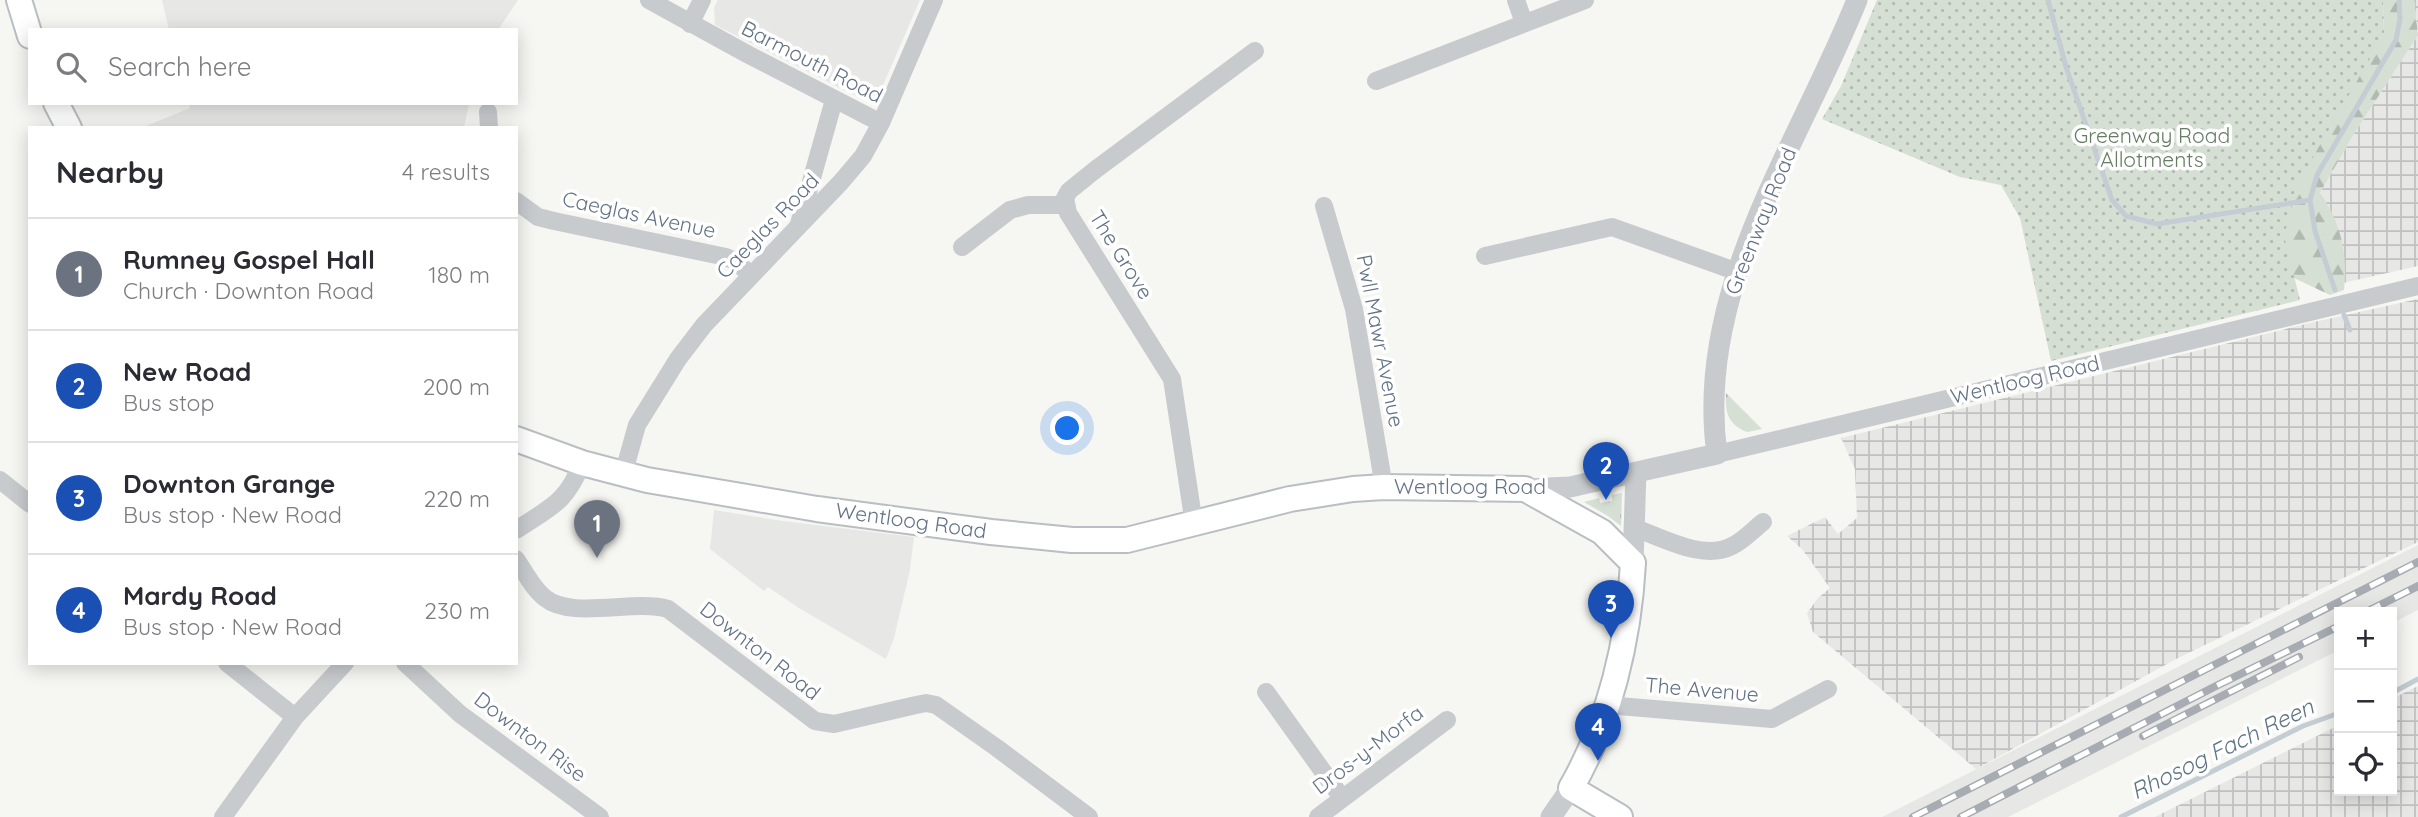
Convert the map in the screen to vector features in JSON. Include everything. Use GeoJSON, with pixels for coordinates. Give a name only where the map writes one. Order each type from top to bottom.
{"type":"FeatureCollection","features":[{"type":"Feature","properties":{"kind":"main road"},"geometry":{"type":"LineString","coordinates":[[19,0],[28,29]]}},
{"type":"Feature","properties":{"kind":"main road"},"geometry":{"type":"LineString","coordinates":[[57,105],[68,126]]}},
{"type":"Feature","properties":{"kind":"main road","name":"Wentloog Road"},"geometry":{"type":"LineString","coordinates":[[518,440],[623,475],[817,509],[1039,538],[1127,540],[1290,499],[1384,487],[1525,489]]}},
{"type":"Feature","properties":{"kind":"main road"},"geometry":{"type":"LineString","coordinates":[[1525,489],[1602,532],[1633,564],[1629,610],[1607,705],[1589,755],[1571,788],[1620,817]]}},
{"type":"Feature","properties":{"kind":"street","name":"Barmouth Road"},"geometry":{"type":"LineString","coordinates":[[649,0],[881,123]]}},
{"type":"Feature","properties":{"kind":"street"},"geometry":{"type":"LineString","coordinates":[[690,24],[702,0]]}},
{"type":"Feature","properties":{"kind":"street","name":"Caeglas Road"},"geometry":{"type":"LineString","coordinates":[[623,475],[637,425],[666,377],[704,325],[853,170],[881,123],[934,0]]}},
{"type":"Feature","properties":{"kind":"street"},"geometry":{"type":"LineString","coordinates":[[1516,0],[1524,23]]}},
{"type":"Feature","properties":{"kind":"street"},"geometry":{"type":"LineString","coordinates":[[1376,81],[1585,0]]}},
{"type":"Feature","properties":{"kind":"street","name":"Greenway Road"},"geometry":{"type":"LineString","coordinates":[[1717,454],[1713,411],[1714,372],[1723,320],[1738,272],[1770,190],[1857,0]]}},
{"type":"Feature","properties":{"kind":"street","name":"The Grove"},"geometry":{"type":"LineString","coordinates":[[1194,524],[1172,379],[1068,213],[1065,198],[1069,191],[1095,170],[1255,51]]}},
{"type":"Feature","properties":{"kind":"street"},"geometry":{"type":"LineString","coordinates":[[798,226],[834,100]]}},
{"type":"Feature","properties":{"kind":"street","name":"Caeglas Avenue"},"geometry":{"type":"LineString","coordinates":[[518,202],[538,217],[726,257],[751,275]]}},
{"type":"Feature","properties":{"kind":"street"},"geometry":{"type":"LineString","coordinates":[[962,247],[1018,206],[1065,205]]}},
{"type":"Feature","properties":{"kind":"street","name":"Pwll Mawr Avenue"},"geometry":{"type":"LineString","coordinates":[[1324,206],[1354,309],[1384,487]]}},
{"type":"Feature","properties":{"kind":"street"},"geometry":{"type":"LineString","coordinates":[[1485,256],[1612,227],[1738,272]]}},
{"type":"Feature","properties":{"kind":"street","name":"Wentloog Road"},"geometry":{"type":"LineString","coordinates":[[1525,489],[1570,487],[1717,454],[2418,286]]}},
{"type":"Feature","properties":{"kind":"street"},"geometry":{"type":"LineString","coordinates":[[518,529],[562,499],[569,491],[582,463]]}},
{"type":"Feature","properties":{"kind":"street"},"geometry":{"type":"LineString","coordinates":[[1633,564],[1636,472]]}},
{"type":"Feature","properties":{"kind":"street"},"geometry":{"type":"LineString","coordinates":[[0,480],[28,502]]}},
{"type":"Feature","properties":{"kind":"street"},"geometry":{"type":"LineString","coordinates":[[1635,528],[1698,550],[1716,551],[1732,546],[1763,522]]}},
{"type":"Feature","properties":{"kind":"street","name":"Downton Road"},"geometry":{"type":"LineString","coordinates":[[518,562],[539,593],[564,607],[650,606],[668,609],[815,721],[834,724],[916,705],[936,705],[1088,817]]}},
{"type":"Feature","properties":{"kind":"street"},"geometry":{"type":"LineString","coordinates":[[230,665],[295,717]]}},
{"type":"Feature","properties":{"kind":"street"},"geometry":{"type":"LineString","coordinates":[[223,817],[295,717],[343,665]]}},
{"type":"Feature","properties":{"kind":"street","name":"Downton Rise"},"geometry":{"type":"LineString","coordinates":[[407,665],[460,714],[600,817]]}},
{"type":"Feature","properties":{"kind":"street","name":"The Avenue"},"geometry":{"type":"LineString","coordinates":[[1607,705],[1772,719],[1828,689]]}},
{"type":"Feature","properties":{"kind":"street"},"geometry":{"type":"LineString","coordinates":[[1266,692],[1342,798]]}},
{"type":"Feature","properties":{"kind":"street","name":"Dros-y-Morfa"},"geometry":{"type":"LineString","coordinates":[[1318,817],[1447,720]]}},
{"type":"Feature","properties":{"kind":"street"},"geometry":{"type":"LineString","coordinates":[[1551,817],[1571,788]]}},
{"type":"Feature","properties":{"kind":"shaded area"},"geometry":{"type":"Polygon","coordinates":[[[162,0],[518,0],[499,28],[169,28],[162,0]]]}},
{"type":"Feature","properties":{"kind":"shaded area"},"geometry":{"type":"Polygon","coordinates":[[[718,0],[920,0],[877,99],[864,100],[715,25],[714,7],[718,0]]]}},
{"type":"Feature","properties":{"kind":"shaded area"},"geometry":{"type":"Polygon","coordinates":[[[2414,0],[2418,0],[2418,35],[2414,0]]]}},
{"type":"Feature","properties":{"kind":"shaded area"},"geometry":{"type":"Polygon","coordinates":[[[2418,35],[2418,266],[2343,283],[2320,193],[2352,137],[2418,35]]]}},
{"type":"Feature","properties":{"kind":"shaded area"},"geometry":{"type":"Polygon","coordinates":[[[189,105],[469,105],[464,126],[146,126],[190,108],[189,105]]]}},
{"type":"Feature","properties":{"kind":"shaded area"},"geometry":{"type":"Polygon","coordinates":[[[2418,299],[2418,542],[2176,659],[1976,769],[1813,632],[1807,613],[1830,588],[1802,549],[1787,536],[1825,517],[1838,534],[1857,518],[1855,469],[1841,438],[2418,299]]]}},
{"type":"Feature","properties":{"kind":"shaded area"},"geometry":{"type":"Polygon","coordinates":[[[714,510],[914,537],[910,570],[894,638],[886,659],[768,587],[764,591],[710,549],[714,510]]]}},
{"type":"Feature","properties":{"kind":"shaded area"},"geometry":{"type":"Polygon","coordinates":[[[2418,545],[2418,610],[2397,620],[2397,607],[2334,607],[2334,653],[2008,817],[1882,817],[2418,545]]]}},
{"type":"Feature","properties":{"kind":"shaded area"},"geometry":{"type":"Polygon","coordinates":[[[2418,686],[2418,817],[2155,817],[2334,728],[2334,796],[2397,796],[2397,696],[2418,686]]]}},
{"type":"Feature","properties":{"kind":"green space","name":"Greenway Road Allotments"},"geometry":{"type":"Polygon","coordinates":[[[1877,0],[2383,0],[2384,34],[2298,183],[2284,236],[2300,300],[2051,361],[2020,218],[2001,185],[1960,177],[1822,119],[1841,86],[1877,0]]]}},
{"type":"Feature","properties":{"kind":"green space"},"geometry":{"type":"Polygon","coordinates":[[[2061,0],[2384,35],[2383,0],[2414,0],[2418,35],[2352,137],[2320,193],[2333,215],[2341,239],[2345,264],[2344,290],[2330,295],[2273,268],[2061,0]]]}},
{"type":"Feature","properties":{"kind":"green space"},"geometry":{"type":"Polygon","coordinates":[[[1726,393],[1762,429],[1747,432],[1732,421],[1727,412],[1726,393]]]}},
{"type":"Feature","properties":{"kind":"green space"},"geometry":{"type":"Polygon","coordinates":[[[1622,493],[1621,526],[1584,502],[1599,498],[1600,503],[1612,501],[1612,495],[1622,493]]]}},
{"type":"Feature","properties":{"kind":"waterway"},"geometry":{"type":"LineString","coordinates":[[2048,0],[2066,67],[2112,200],[2126,216],[2157,224],[2310,200]]}},
{"type":"Feature","properties":{"kind":"waterway"},"geometry":{"type":"LineString","coordinates":[[2335,290],[2315,231],[2310,200],[2317,175],[2396,40],[2400,19],[2399,0]]}},
{"type":"Feature","properties":{"kind":"waterway"},"geometry":{"type":"LineString","coordinates":[[2344,315],[2350,330]]}},
{"type":"Feature","properties":{"kind":"waterway","name":"Rhosog Fach Reen"},"geometry":{"type":"LineString","coordinates":[[2397,690],[2418,679]]}},
{"type":"Feature","properties":{"kind":"waterway","name":"Rhosog Fach Reen"},"geometry":{"type":"LineString","coordinates":[[2121,817],[2303,726],[2334,715]]}},
{"type":"Feature","properties":{"kind":"railway"},"geometry":{"type":"LineString","coordinates":[[1913,817],[2418,562]]}},
{"type":"Feature","properties":{"kind":"railway"},"geometry":{"type":"LineString","coordinates":[[2376,607],[2418,586]]}},
{"type":"Feature","properties":{"kind":"railway"},"geometry":{"type":"LineString","coordinates":[[1961,817],[2334,628]]}},
{"type":"Feature","properties":{"kind":"railway"},"geometry":{"type":"LineString","coordinates":[[2143,736],[2299,657]]}},
{"type":"Feature","properties":{"kind":"place","name":"New Road"},"geometry":{"type":"Point","coordinates":[1606,500]}},
{"type":"Feature","properties":{"kind":"place","name":"Rumney Gospel Hall"},"geometry":{"type":"Point","coordinates":[597,558]}},
{"type":"Feature","properties":{"kind":"place","name":"Downton Grange"},"geometry":{"type":"Point","coordinates":[1611,638]}},
{"type":"Feature","properties":{"kind":"place","name":"Mardy Road"},"geometry":{"type":"Point","coordinates":[1598,761]}}]}
